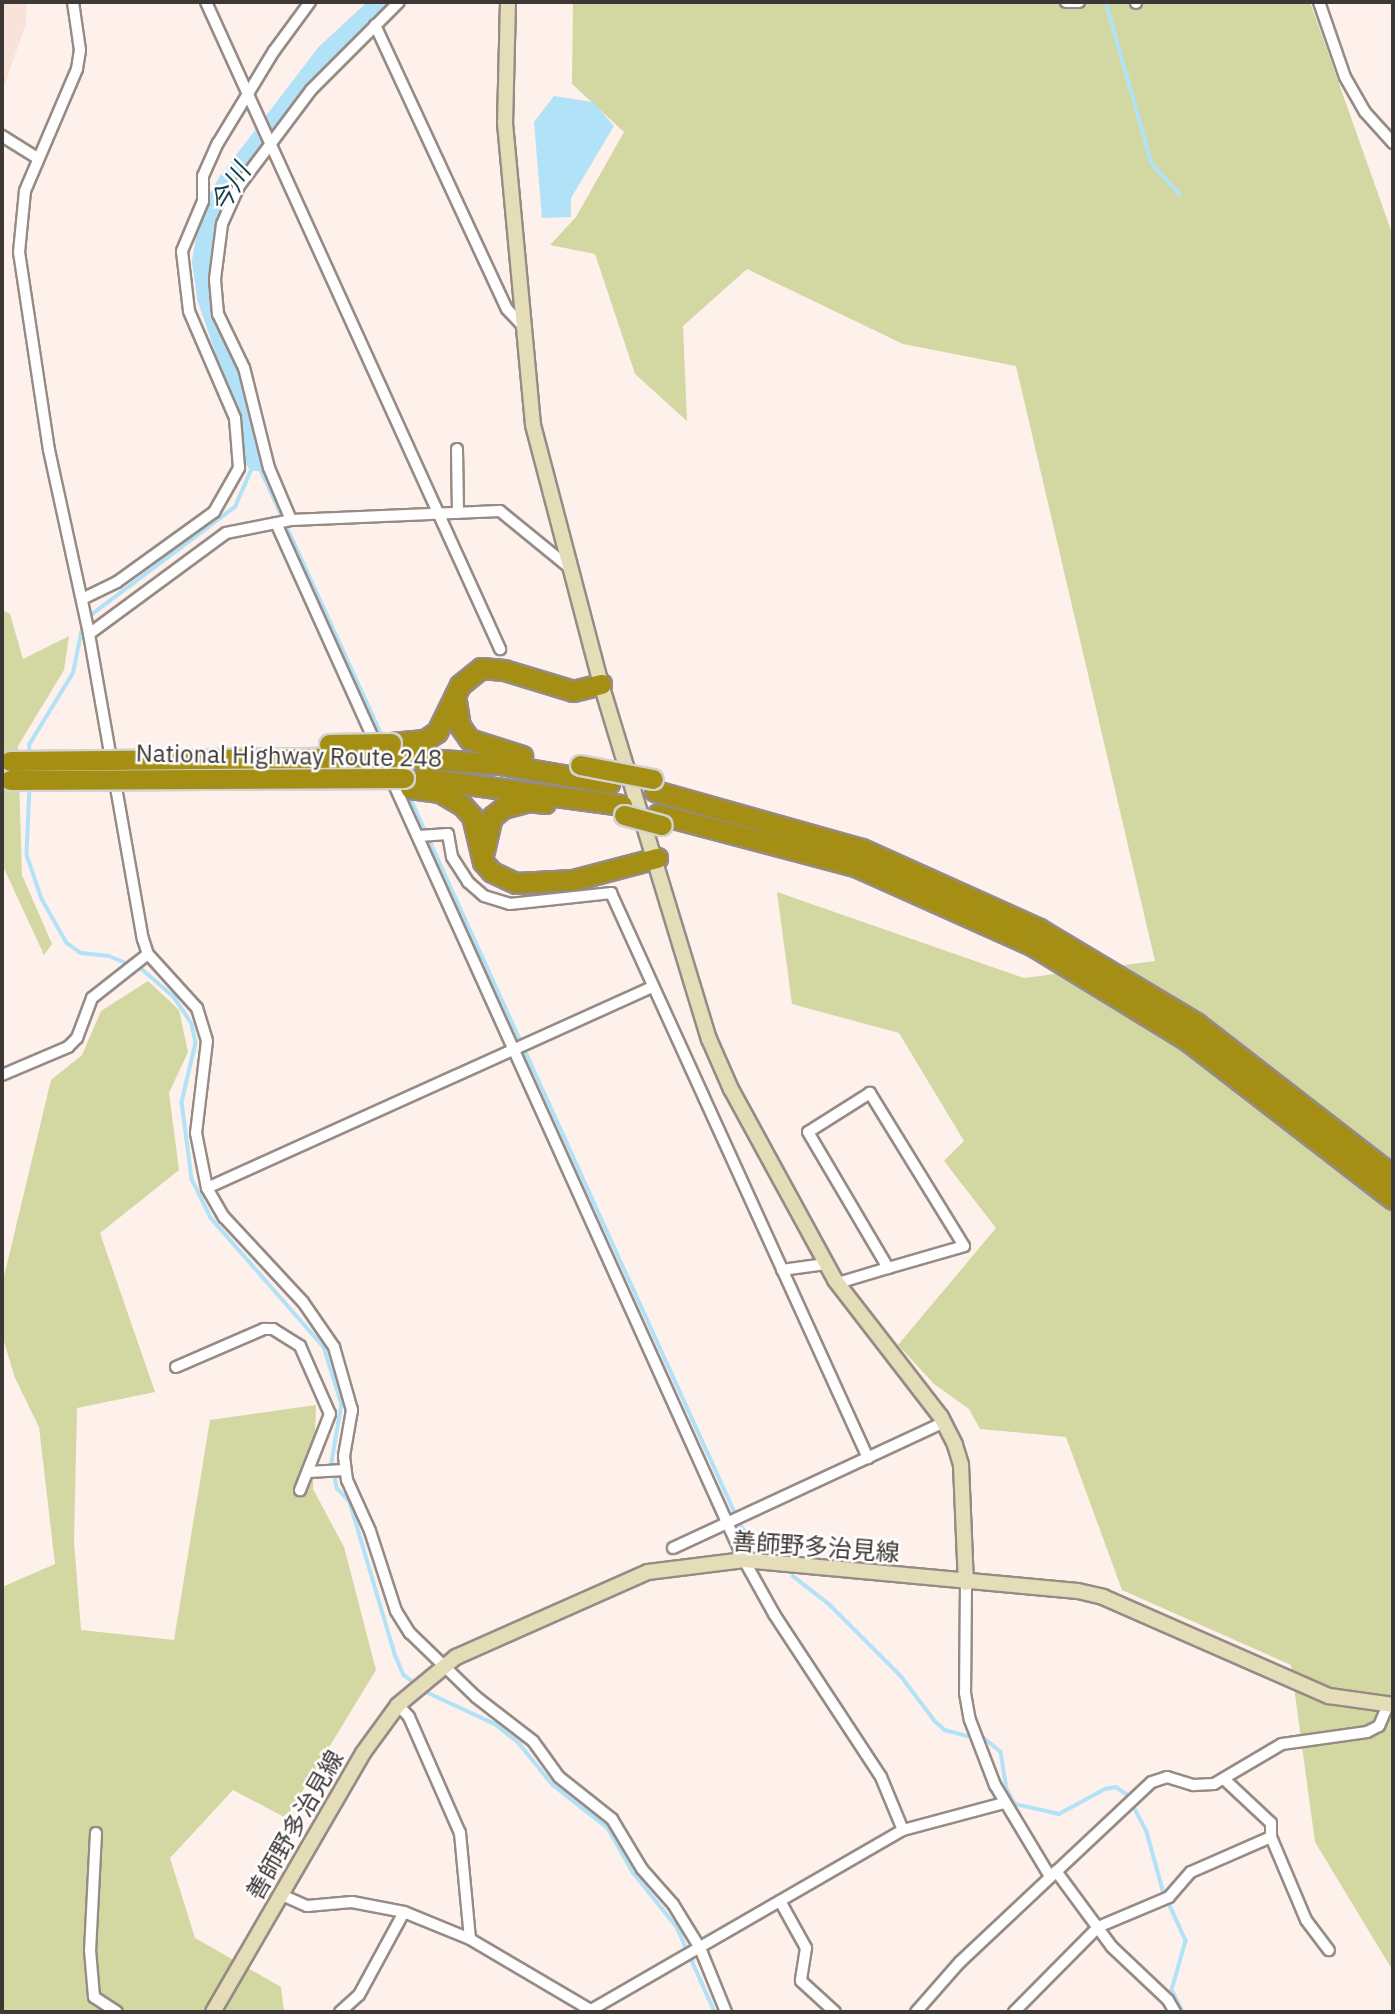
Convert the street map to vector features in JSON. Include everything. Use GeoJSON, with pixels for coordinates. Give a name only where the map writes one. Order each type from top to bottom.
{"type":"FeatureCollection","features":[{"type":"Feature","properties":{"kind":"highway"},"geometry":{"type":"LineString","coordinates":[[394,750],[425,740],[437,732],[455,694],[481,668],[504,670],[573,691],[601,684]]}},
{"type":"Feature","properties":{"kind":"highway"},"geometry":{"type":"LineString","coordinates":[[455,694],[460,726],[469,739],[499,752],[580,765],[654,785],[676,797],[862,849],[1039,929],[1196,1023],[1393,1176]]}},
{"type":"Feature","properties":{"kind":"highway","name":"National Highway Route 248"},"geometry":{"type":"LineString","coordinates":[[6,771],[310,745],[394,750],[609,783],[654,785]]}},
{"type":"Feature","properties":{"kind":"highway","name":"National Highway Route 248"},"geometry":{"type":"LineString","coordinates":[[6,771],[370,777],[623,810],[839,862],[943,903],[1094,981],[1187,1040],[1393,1199]]}},
{"type":"Feature","properties":{"kind":"highway"},"geometry":{"type":"LineString","coordinates":[[407,783],[440,792],[462,805],[472,816],[484,862],[492,872],[516,883],[546,883],[605,874],[657,858]]}},
{"type":"Feature","properties":{"kind":"highway"},"geometry":{"type":"LineString","coordinates":[[484,862],[486,830],[492,817],[503,808],[530,801],[623,810]]}},
{"type":"Feature","properties":{"kind":"street"},"geometry":{"type":"LineString","coordinates":[[73,2],[80,50],[77,69],[36,157],[25,191],[19,252],[50,450],[89,634],[144,957],[184,990],[204,1028],[208,1057],[196,1133],[207,1188],[224,1217],[320,1323],[346,1378],[351,1416],[344,1470],[396,1611],[410,1633],[533,1741],[559,1777],[612,1819],[642,1870],[673,1904],[699,1949],[726,2012]]}},
{"type":"Feature","properties":{"kind":"street"},"geometry":{"type":"LineString","coordinates":[[206,2],[500,649]]}},
{"type":"Feature","properties":{"kind":"street"},"geometry":{"type":"LineString","coordinates":[[82,599],[117,582],[214,512],[239,468],[235,418],[189,312],[182,251],[203,201],[203,176],[247,97],[310,2]]}},
{"type":"Feature","properties":{"kind":"street"},"geometry":{"type":"LineString","coordinates":[[291,520],[269,468],[244,368],[218,314],[215,279],[222,225],[239,186],[312,90],[400,2]]}},
{"type":"Feature","properties":{"kind":"street"},"geometry":{"type":"LineString","coordinates":[[508,2],[505,123],[521,324],[533,425],[601,684],[657,858],[709,1039],[731,1089],[826,1264],[944,1422],[961,1465],[966,1583],[965,1693],[970,1720],[1004,1803],[1053,1873],[1175,2012]]}},
{"type":"Feature","properties":{"kind":"street"},"geometry":{"type":"LineString","coordinates":[[1066,2],[1079,2]]}},
{"type":"Feature","properties":{"kind":"street"},"geometry":{"type":"LineString","coordinates":[[1319,2],[1345,77],[1365,112],[1393,143]]}},
{"type":"Feature","properties":{"kind":"street"},"geometry":{"type":"LineString","coordinates":[[375,25],[507,309],[521,324]]}},
{"type":"Feature","properties":{"kind":"street"},"geometry":{"type":"LineString","coordinates":[[2,136],[36,157]]}},
{"type":"Feature","properties":{"kind":"street"},"geometry":{"type":"LineString","coordinates":[[457,449],[458,513]]}},
{"type":"Feature","properties":{"kind":"street"},"geometry":{"type":"LineString","coordinates":[[89,634],[226,533],[291,520],[500,511],[571,569]]}},
{"type":"Feature","properties":{"kind":"street"},"geometry":{"type":"LineString","coordinates":[[276,523],[730,1521],[744,1560],[774,1614],[881,1777],[903,1830]]}},
{"type":"Feature","properties":{"kind":"street"},"geometry":{"type":"LineString","coordinates":[[419,836],[449,834],[457,867],[484,896],[510,904],[611,893],[868,1458]]}},
{"type":"Feature","properties":{"kind":"street"},"geometry":{"type":"LineString","coordinates":[[2,1075],[68,1047],[77,1038],[92,998],[144,957]]}},
{"type":"Feature","properties":{"kind":"street"},"geometry":{"type":"LineString","coordinates":[[207,1188],[514,1047],[653,987]]}},
{"type":"Feature","properties":{"kind":"street"},"geometry":{"type":"LineString","coordinates":[[838,1283],[964,1246],[870,1093],[808,1132],[888,1268]]}},
{"type":"Feature","properties":{"kind":"street"},"geometry":{"type":"LineString","coordinates":[[782,1270],[826,1264]]}},
{"type":"Feature","properties":{"kind":"street"},"geometry":{"type":"LineString","coordinates":[[176,1367],[273,1329],[300,1346],[330,1414],[300,1490]]}},
{"type":"Feature","properties":{"kind":"street"},"geometry":{"type":"LineString","coordinates":[[330,1414],[351,1416]]}},
{"type":"Feature","properties":{"kind":"street"},"geometry":{"type":"LineString","coordinates":[[673,1548],[944,1422]]}},
{"type":"Feature","properties":{"kind":"street"},"geometry":{"type":"LineString","coordinates":[[307,1472],[344,1470]]}},
{"type":"Feature","properties":{"kind":"street","name":"善師野多治見線"},"geometry":{"type":"LineString","coordinates":[[213,2012],[363,1753],[398,1705],[444,1664],[620,1581],[674,1567],[744,1560],[1103,1597],[1289,1682],[1329,1696],[1391,1705]]}},
{"type":"Feature","properties":{"kind":"street"},"geometry":{"type":"LineString","coordinates":[[398,1705],[409,1717],[460,1833],[470,1939]]}},
{"type":"Feature","properties":{"kind":"street"},"geometry":{"type":"LineString","coordinates":[[916,2012],[930,1992],[1152,1782],[1167,1777],[1194,1785],[1224,1779],[1282,1744],[1367,1732],[1379,1726],[1391,1705]]}},
{"type":"Feature","properties":{"kind":"street"},"geometry":{"type":"LineString","coordinates":[[1224,1779],[1271,1824],[1271,1838],[1306,1920],[1329,1951]]}},
{"type":"Feature","properties":{"kind":"street"},"geometry":{"type":"LineString","coordinates":[[282,1895],[307,1906],[362,1903],[404,1912],[470,1939],[592,2011],[903,1830],[1004,1803]]}},
{"type":"Feature","properties":{"kind":"street"},"geometry":{"type":"LineString","coordinates":[[96,1833],[90,1950],[94,1997],[117,2012]]}},
{"type":"Feature","properties":{"kind":"street"},"geometry":{"type":"LineString","coordinates":[[1014,2012],[1098,1927],[1169,1897],[1191,1872],[1271,1838]]}},
{"type":"Feature","properties":{"kind":"street"},"geometry":{"type":"LineString","coordinates":[[780,1901],[806,1948],[801,1981],[835,2012]]}},
{"type":"Feature","properties":{"kind":"street"},"geometry":{"type":"LineString","coordinates":[[340,2012],[359,1995],[404,1912]]}},
{"type":"Feature","properties":{"kind":"shaded area"},"geometry":{"type":"Polygon","coordinates":[[[2,2],[27,2],[26,23],[2,93],[2,2]]]}},
{"type":"Feature","properties":{"kind":"green space"},"geometry":{"type":"Polygon","coordinates":[[[573,2],[1310,2],[1393,236],[1393,1971],[1315,1842],[1291,1665],[1122,1590],[1066,1437],[980,1429],[969,1409],[934,1384],[898,1345],[996,1228],[944,1161],[964,1141],[899,1033],[792,1004],[777,892],[1024,978],[1155,961],[1016,366],[903,344],[747,269],[683,326],[687,421],[635,374],[595,254],[550,245],[576,217],[624,132],[572,84],[573,2]]]}},
{"type":"Feature","properties":{"kind":"green space"},"geometry":{"type":"Polygon","coordinates":[[[2,610],[10,614],[23,659],[69,636],[64,670],[18,746],[22,875],[52,944],[44,955],[2,864],[2,610]]]}},
{"type":"Feature","properties":{"kind":"green space"},"geometry":{"type":"Polygon","coordinates":[[[148,981],[179,1010],[188,1052],[169,1093],[179,1170],[100,1233],[155,1392],[77,1408],[74,1542],[81,1630],[174,1640],[210,1420],[316,1405],[313,1489],[344,1547],[376,1670],[286,1818],[233,1790],[170,1858],[195,1938],[281,1987],[284,2012],[2,2012],[2,1587],[55,1564],[39,1427],[15,1378],[2,1335],[2,1285],[51,1080],[82,1055],[101,1011],[148,981]]]}},
{"type":"Feature","properties":{"kind":"water"},"geometry":{"type":"Polygon","coordinates":[[[554,96],[593,102],[614,126],[571,198],[571,217],[542,218],[534,122],[554,96]]]}},
{"type":"Feature","properties":{"kind":"waterway","name":"今川"},"geometry":{"type":"LineString","coordinates":[[256,459],[251,424],[208,296],[203,261],[211,213],[229,182],[327,54],[383,2]]}},
{"type":"Feature","properties":{"kind":"waterway"},"geometry":{"type":"LineString","coordinates":[[1106,2],[1152,164],[1180,194]]}},
{"type":"Feature","properties":{"kind":"waterway"},"geometry":{"type":"LineString","coordinates":[[87,618],[235,507],[256,459]]}},
{"type":"Feature","properties":{"kind":"waterway"},"geometry":{"type":"LineString","coordinates":[[257,461],[383,737]]}},
{"type":"Feature","properties":{"kind":"waterway"},"geometry":{"type":"LineString","coordinates":[[30,755],[29,745],[73,673],[83,624]]}},
{"type":"Feature","properties":{"kind":"waterway"},"geometry":{"type":"LineString","coordinates":[[30,788],[27,855],[42,899],[67,943],[81,953],[109,956],[142,969],[174,997],[192,1024],[196,1043],[182,1102],[192,1179],[211,1218],[324,1347],[342,1404],[332,1462],[337,1488],[350,1502],[395,1654],[404,1675],[417,1685]]}},
{"type":"Feature","properties":{"kind":"waterway"},"geometry":{"type":"LineString","coordinates":[[409,795],[741,1526],[759,1548]]}},
{"type":"Feature","properties":{"kind":"waterway"},"geometry":{"type":"LineString","coordinates":[[793,1576],[829,1604],[901,1676],[935,1721],[945,1730],[967,1736]]}},
{"type":"Feature","properties":{"kind":"waterway"},"geometry":{"type":"LineString","coordinates":[[422,1690],[495,1724],[519,1743],[553,1785],[608,1828],[633,1872],[677,1927],[715,2012]]}},
{"type":"Feature","properties":{"kind":"waterway"},"geometry":{"type":"LineString","coordinates":[[983,1737],[1001,1752],[1007,1789],[1015,1804],[1059,1814],[1105,1789],[1116,1787],[1128,1795],[1147,1832],[1163,1890],[1186,1941],[1172,1990],[1183,2012]]}}]}
